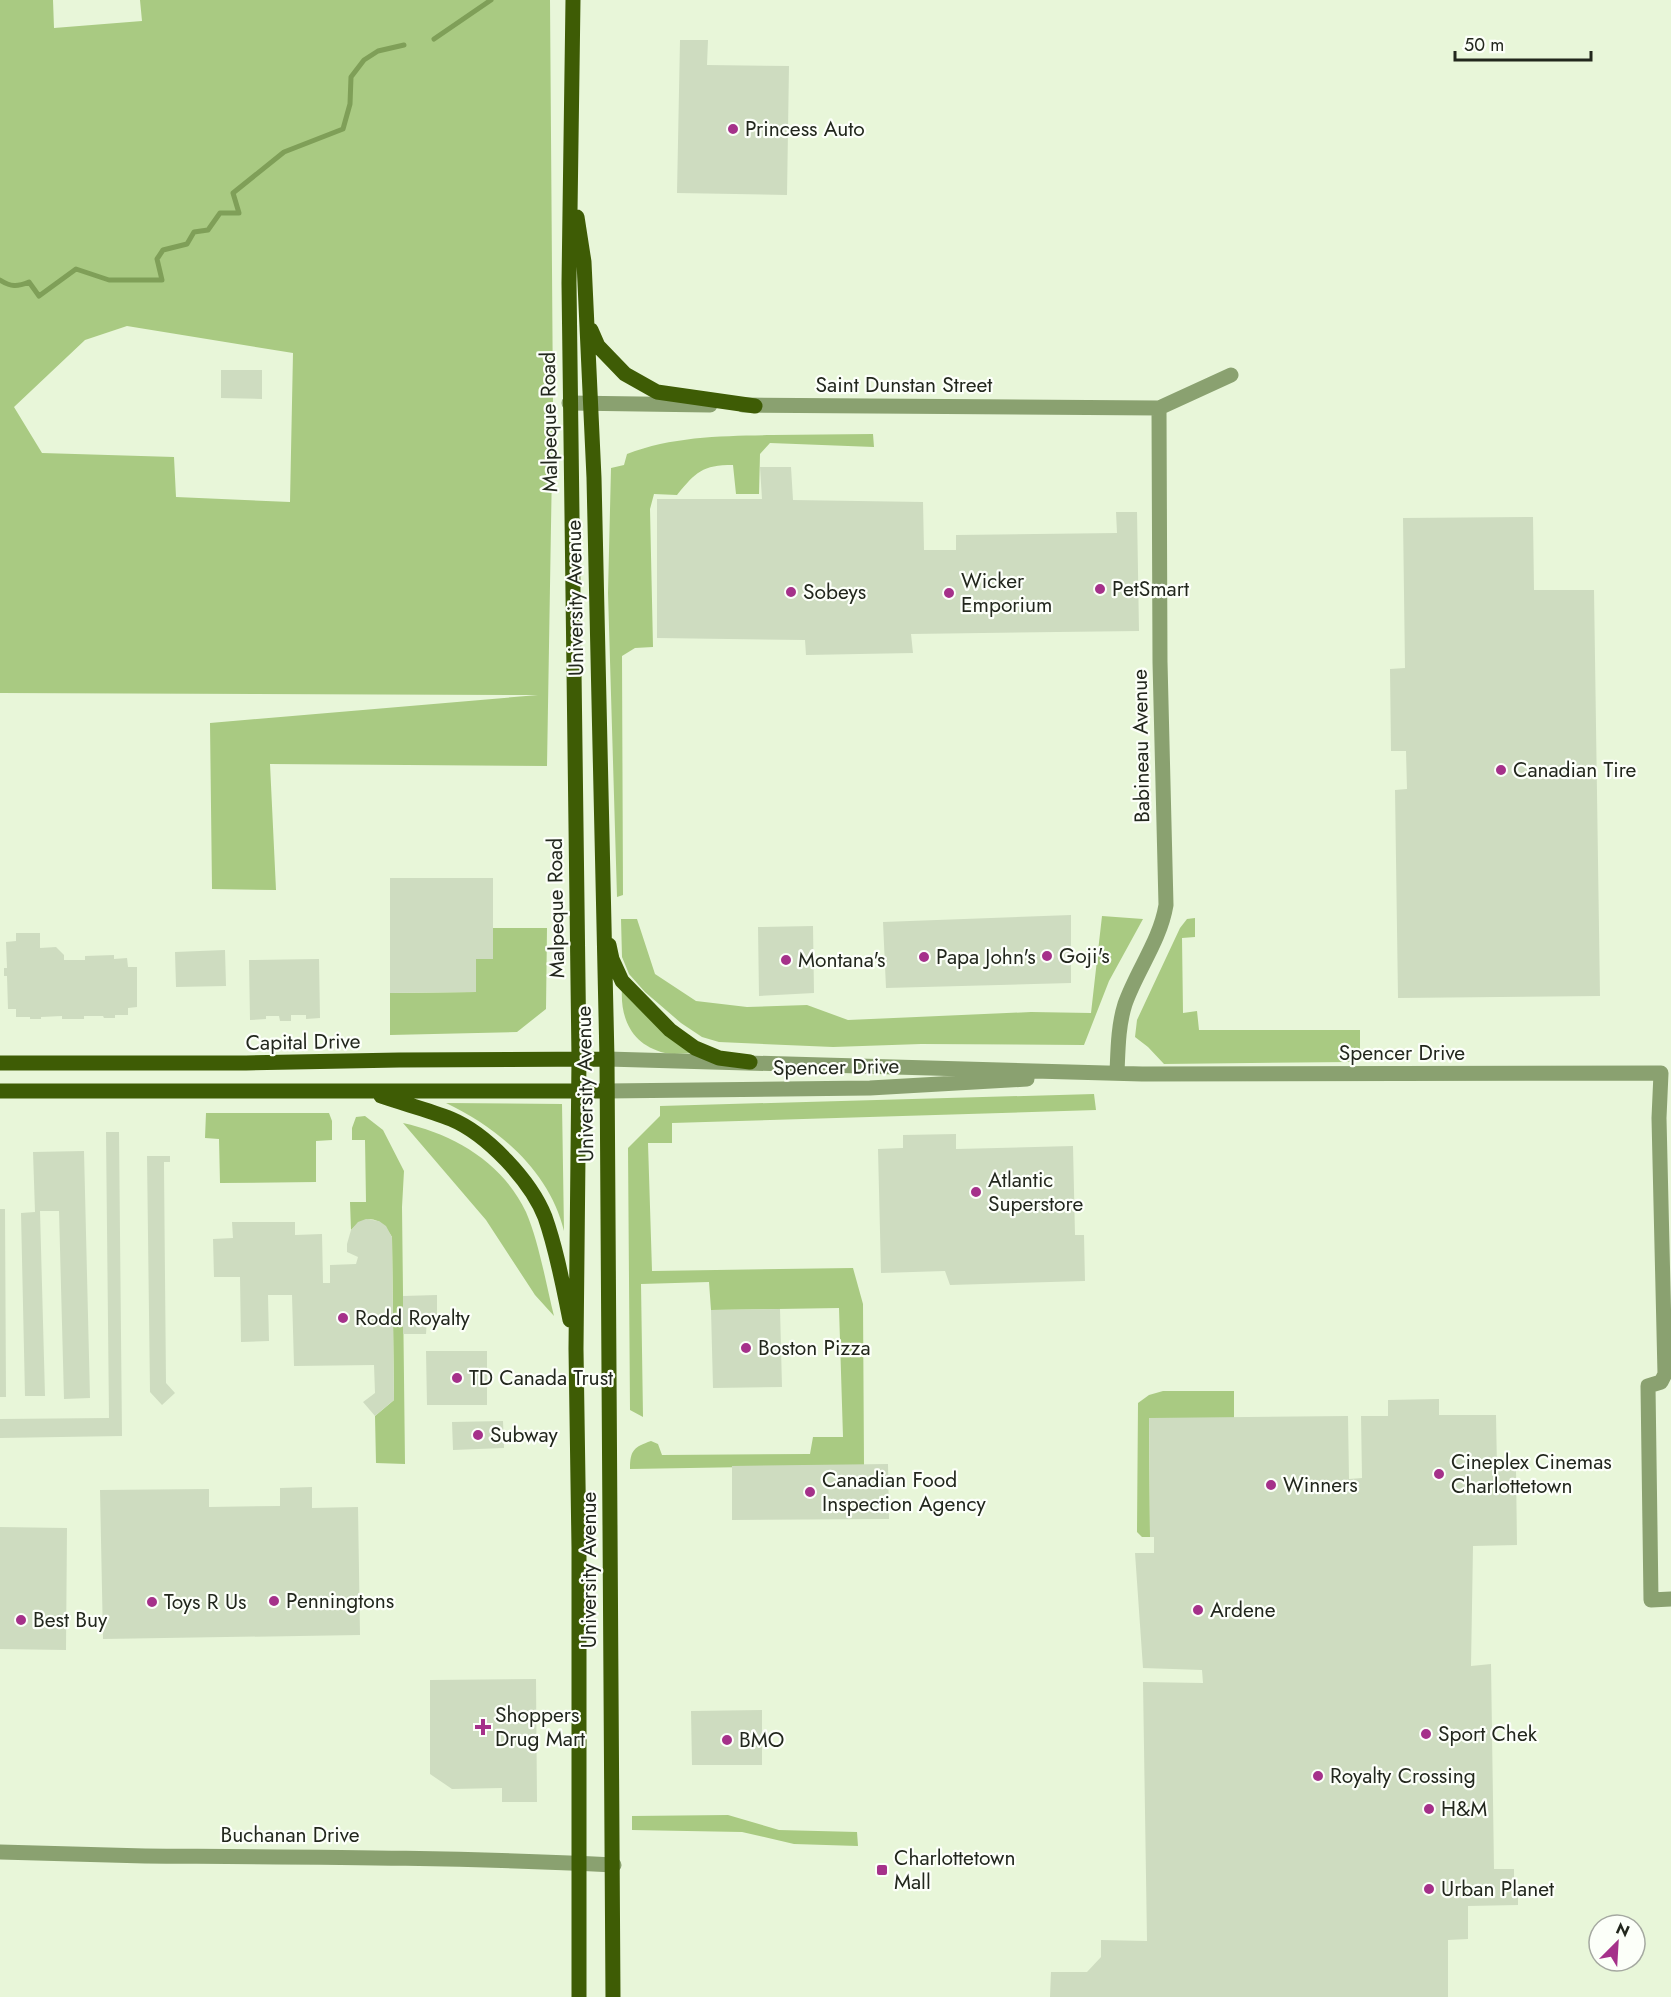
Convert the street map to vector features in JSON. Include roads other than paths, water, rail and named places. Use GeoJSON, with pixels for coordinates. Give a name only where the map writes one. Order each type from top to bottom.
{"type":"FeatureCollection","features":[{"type":"Feature","properties":{"kind":"main road","name":"Malpeque Road"},"geometry":{"type":"LineString","coordinates":[[573,0],[569,403],[579,1059]]}},
{"type":"Feature","properties":{"kind":"main road","name":"University Avenue"},"geometry":{"type":"LineString","coordinates":[[570,172],[584,262],[594,478],[607,1091],[614,1997]]}},
{"type":"Feature","properties":{"kind":"main road"},"geometry":{"type":"LineString","coordinates":[[587,322],[598,346],[625,374],[657,392],[755,406]]}},
{"type":"Feature","properties":{"kind":"main road"},"geometry":{"type":"LineString","coordinates":[[601,867],[607,934],[612,959],[622,981],[670,1030],[695,1048],[719,1058],[750,1062]]}},
{"type":"Feature","properties":{"kind":"main road","name":"University Avenue"},"geometry":{"type":"LineString","coordinates":[[579,1059],[576,1349],[579,1997]]}},
{"type":"Feature","properties":{"kind":"main road","name":"Capital Drive"},"geometry":{"type":"LineString","coordinates":[[0,1063],[606,1059]]}},
{"type":"Feature","properties":{"kind":"main road"},"geometry":{"type":"LineString","coordinates":[[0,1091],[579,1092]]}},
{"type":"Feature","properties":{"kind":"main road","name":"Spencer Drive"},"geometry":{"type":"LineString","coordinates":[[579,1092],[607,1091]]}},
{"type":"Feature","properties":{"kind":"main road"},"geometry":{"type":"LineString","coordinates":[[367,1092],[452,1120],[469,1129],[495,1149],[525,1183],[544,1215],[556,1251],[576,1349]]}},
{"type":"Feature","properties":{"kind":"street","name":"Saint Dunstan Street"},"geometry":{"type":"LineString","coordinates":[[569,403],[1159,408],[1231,375]]}},
{"type":"Feature","properties":{"kind":"street","name":"Babineau Avenue"},"geometry":{"type":"LineString","coordinates":[[1117,1073],[1120,1020],[1126,1002],[1150,954],[1166,905],[1160,662],[1159,408]]}},
{"type":"Feature","properties":{"kind":"street","name":"Spencer Drive"},"geometry":{"type":"LineString","coordinates":[[606,1059],[1142,1074],[1661,1073],[1659,1118],[1665,1374],[1661,1382],[1648,1386],[1651,1600],[1671,1599]]}},
{"type":"Feature","properties":{"kind":"street","name":"Spencer Drive"},"geometry":{"type":"LineString","coordinates":[[607,1091],[870,1088],[986,1083],[1093,1073]]}},
{"type":"Feature","properties":{"kind":"street","name":"Buchanan Drive"},"geometry":{"type":"LineString","coordinates":[[0,1852],[124,1856],[516,1859],[614,1865]]}},
{"type":"Feature","properties":{"kind":"waterway"},"geometry":{"type":"LineString","coordinates":[[434,39],[491,0]]}},
{"type":"Feature","properties":{"kind":"waterway"},"geometry":{"type":"LineString","coordinates":[[0,280],[14,286],[29,282],[39,296],[76,269],[109,280],[162,280],[157,259],[163,250],[187,244],[194,232],[208,230],[220,213],[239,213],[233,193],[284,152],[343,129],[350,104],[351,77],[364,60],[378,51],[404,45]]}},
{"type":"Feature","properties":{"kind":"place","name":"Princess Auto"},"geometry":{"type":"Point","coordinates":[733,129]}},
{"type":"Feature","properties":{"kind":"place","name":"PetSmart"},"geometry":{"type":"Point","coordinates":[1100,589]}},
{"type":"Feature","properties":{"kind":"place","name":"Sobeys"},"geometry":{"type":"Point","coordinates":[791,592]}},
{"type":"Feature","properties":{"kind":"place","name":"Wicker Emporium"},"geometry":{"type":"Point","coordinates":[949,593]}},
{"type":"Feature","properties":{"kind":"place","name":"Canadian Tire"},"geometry":{"type":"Point","coordinates":[1501,770]}},
{"type":"Feature","properties":{"kind":"place","name":"Goji's"},"geometry":{"type":"Point","coordinates":[1047,956]}},
{"type":"Feature","properties":{"kind":"place","name":"Papa John's"},"geometry":{"type":"Point","coordinates":[924,957]}},
{"type":"Feature","properties":{"kind":"place","name":"Montana's"},"geometry":{"type":"Point","coordinates":[786,960]}},
{"type":"Feature","properties":{"kind":"place","name":"Atlantic Superstore"},"geometry":{"type":"Point","coordinates":[976,1192]}},
{"type":"Feature","properties":{"kind":"place","name":"Rodd Royalty"},"geometry":{"type":"Point","coordinates":[343,1318]}},
{"type":"Feature","properties":{"kind":"place","name":"Boston Pizza"},"geometry":{"type":"Point","coordinates":[746,1348]}},
{"type":"Feature","properties":{"kind":"place","name":"TD Canada Trust"},"geometry":{"type":"Point","coordinates":[457,1378]}},
{"type":"Feature","properties":{"kind":"place","name":"Subway"},"geometry":{"type":"Point","coordinates":[478,1435]}},
{"type":"Feature","properties":{"kind":"place","name":"Cineplex Cinemas Charlottetown"},"geometry":{"type":"Point","coordinates":[1439,1474]}},
{"type":"Feature","properties":{"kind":"place","name":"Winners"},"geometry":{"type":"Point","coordinates":[1271,1485]}},
{"type":"Feature","properties":{"kind":"place","name":"Canadian Food Inspection Agency"},"geometry":{"type":"Point","coordinates":[810,1492]}},
{"type":"Feature","properties":{"kind":"place","name":"Penningtons"},"geometry":{"type":"Point","coordinates":[274,1601]}},
{"type":"Feature","properties":{"kind":"place","name":"Toys R Us"},"geometry":{"type":"Point","coordinates":[152,1602]}},
{"type":"Feature","properties":{"kind":"place","name":"Ardene"},"geometry":{"type":"Point","coordinates":[1198,1610]}},
{"type":"Feature","properties":{"kind":"place","name":"Best Buy"},"geometry":{"type":"Point","coordinates":[21,1620]}},
{"type":"Feature","properties":{"kind":"place","name":"Shoppers Drug Mart"},"geometry":{"type":"Point","coordinates":[483,1727]}},
{"type":"Feature","properties":{"kind":"place","name":"Sport Chek"},"geometry":{"type":"Point","coordinates":[1426,1734]}},
{"type":"Feature","properties":{"kind":"place","name":"BMO"},"geometry":{"type":"Point","coordinates":[727,1740]}},
{"type":"Feature","properties":{"kind":"place","name":"Royalty Crossing"},"geometry":{"type":"Point","coordinates":[1318,1776]}},
{"type":"Feature","properties":{"kind":"place","name":"H&M"},"geometry":{"type":"Point","coordinates":[1429,1809]}},
{"type":"Feature","properties":{"kind":"place","name":"Charlottetown Mall"},"geometry":{"type":"Point","coordinates":[882,1870]}},
{"type":"Feature","properties":{"kind":"place","name":"Urban Planet"},"geometry":{"type":"Point","coordinates":[1429,1889]}}]}
